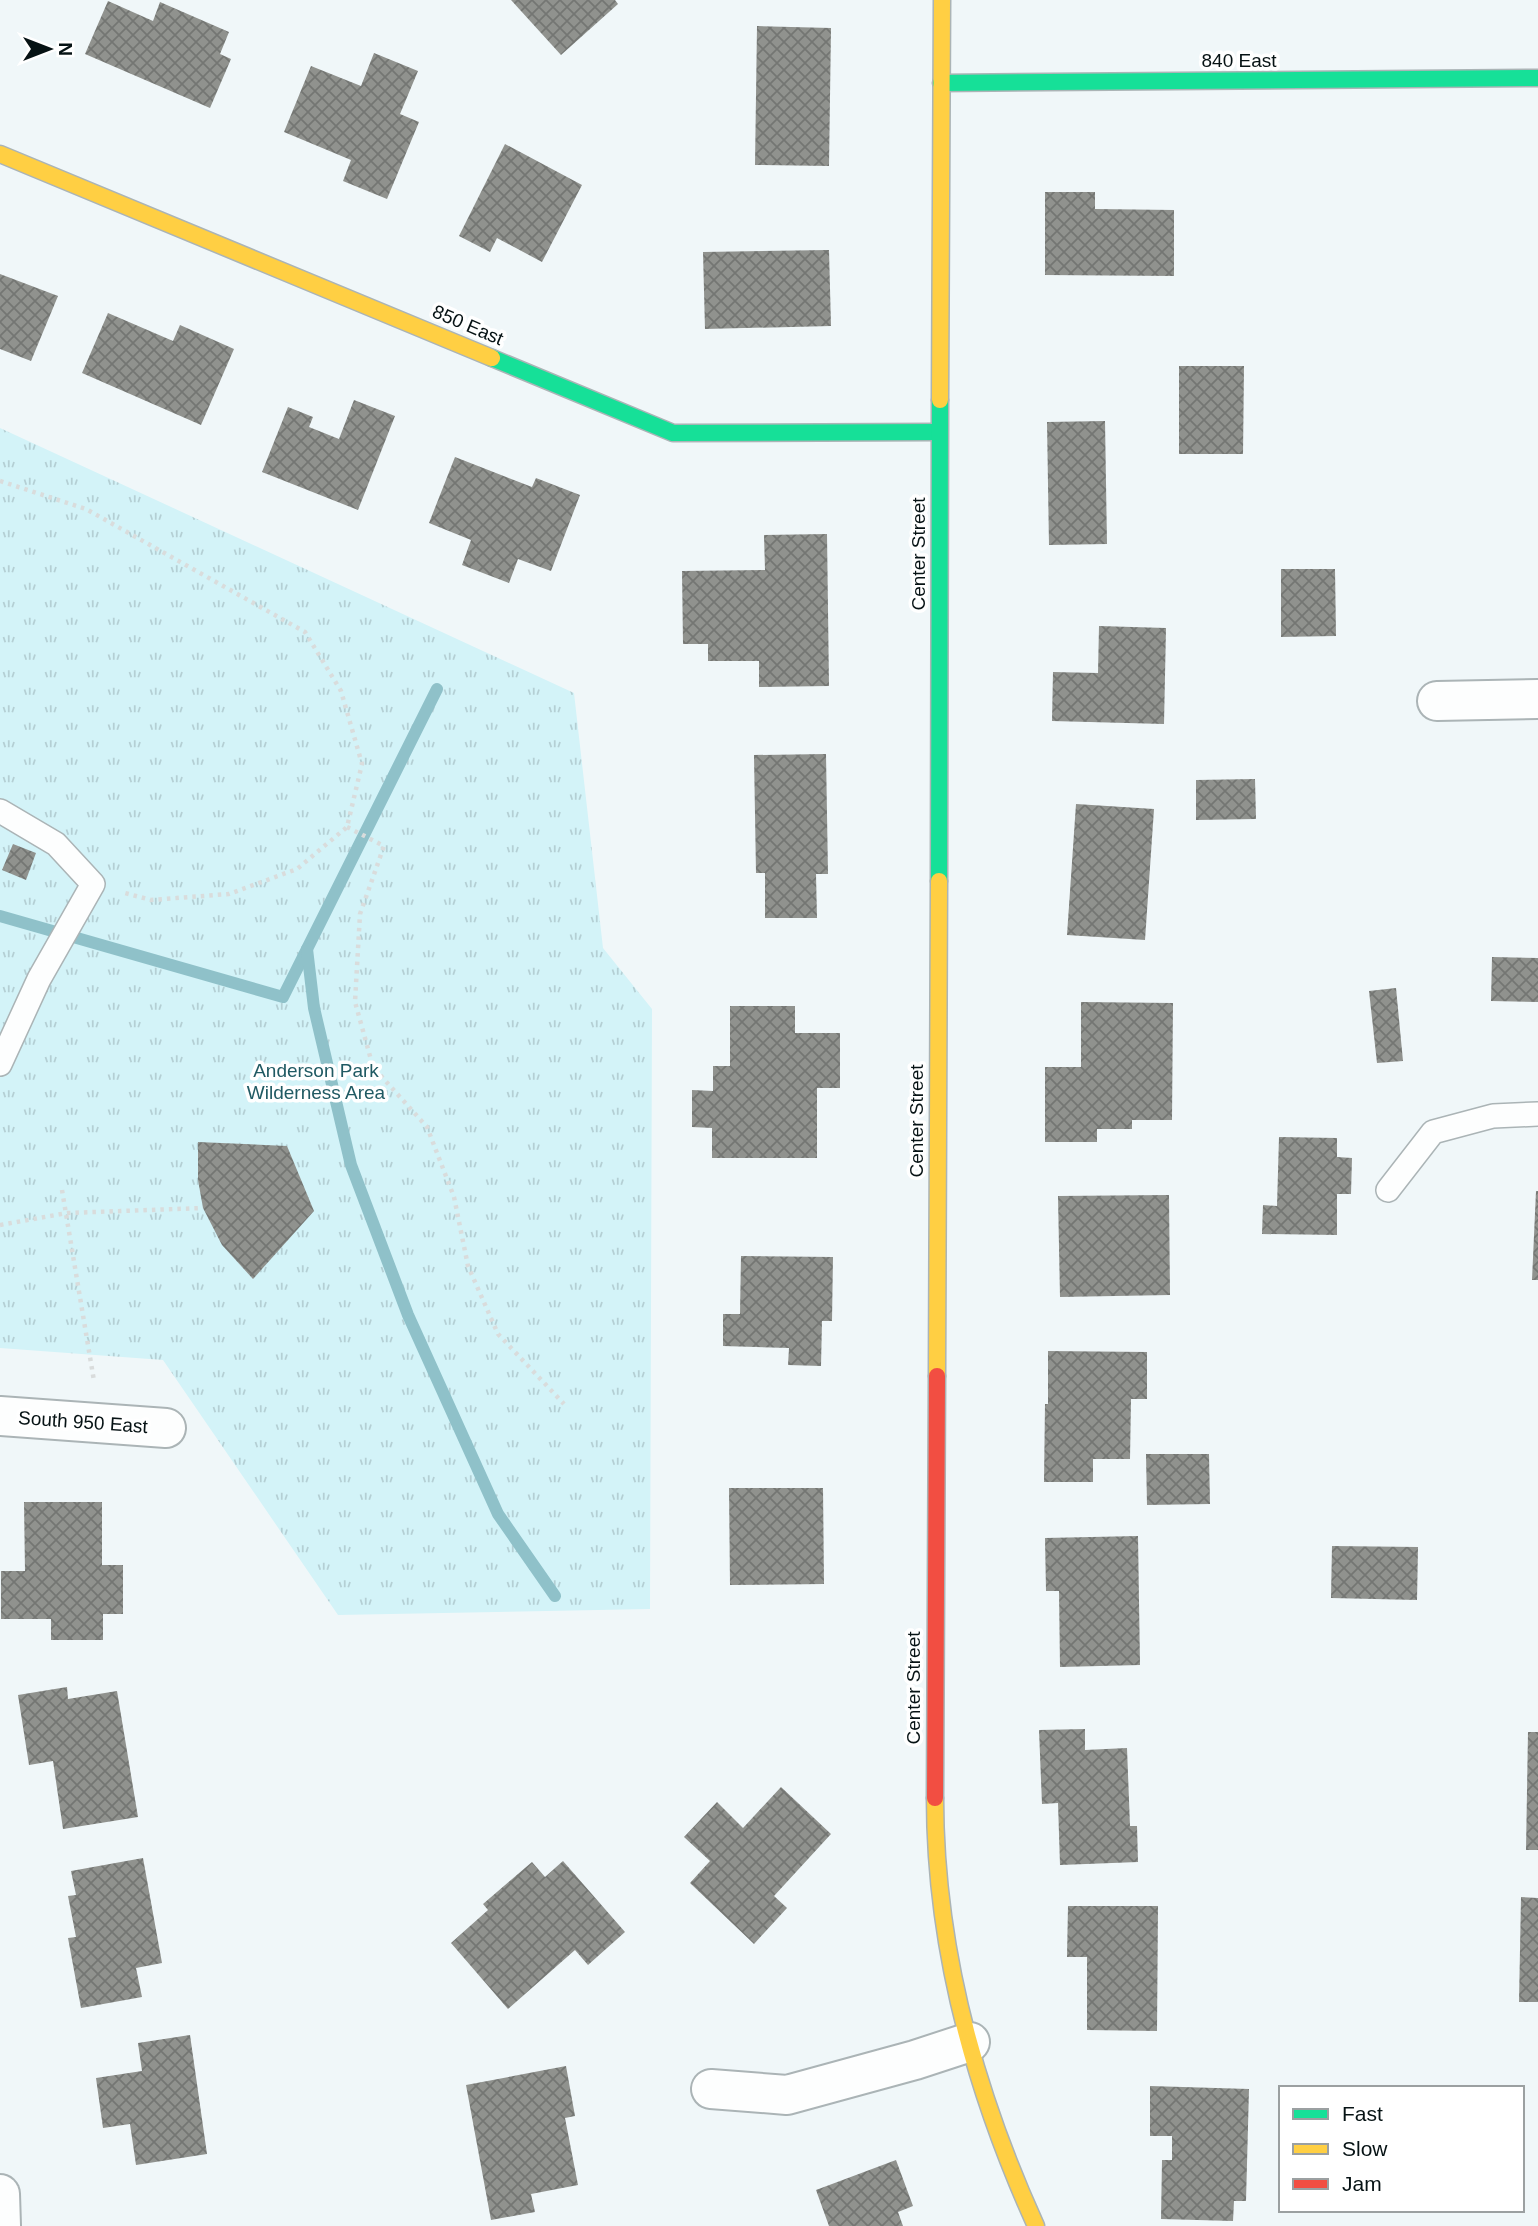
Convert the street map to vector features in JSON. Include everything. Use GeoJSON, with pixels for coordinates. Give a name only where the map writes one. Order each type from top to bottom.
{"type":"FeatureCollection","features":[{"type":"Feature","properties":{"kind":"street","name":"Center Street"},"geometry":{"type":"LineString","coordinates":[[942,0],[935,1837],[944,1922],[970,2042],[998,2136],[1020,2194],[1036,2226]]}},
{"type":"Feature","properties":{"kind":"street","name":"840 East"},"geometry":{"type":"LineString","coordinates":[[941,83],[1538,78]]}},
{"type":"Feature","properties":{"kind":"street","name":"850 East"},"geometry":{"type":"LineString","coordinates":[[0,154],[673,433],[939,432]]}},
{"type":"Feature","properties":{"kind":"street"},"geometry":{"type":"LineString","coordinates":[[1437,701],[1538,699]]}},
{"type":"Feature","properties":{"kind":"street","name":"South 950 East"},"geometry":{"type":"LineString","coordinates":[[0,1416],[166,1428]]}},
{"type":"Feature","properties":{"kind":"street"},"geometry":{"type":"LineString","coordinates":[[711,2089],[787,2095],[970,2042]]}},
{"type":"Feature","properties":{"kind":"street"},"geometry":{"type":"LineString","coordinates":[[0,2194],[1,2226]]}},
{"type":"Feature","properties":{"kind":"lane"},"geometry":{"type":"LineString","coordinates":[[0,811],[56,844],[93,884],[39,979],[0,1064]]}},
{"type":"Feature","properties":{"kind":"lane"},"geometry":{"type":"LineString","coordinates":[[1388,1191],[1433,1132],[1493,1116],[1538,1114]]}},
{"type":"Feature","properties":{"kind":"path"},"geometry":{"type":"LineString","coordinates":[[0,481],[86,509],[304,632],[341,691],[362,764],[346,827],[297,869],[229,894],[151,900],[93,884]]}},
{"type":"Feature","properties":{"kind":"path"},"geometry":{"type":"LineString","coordinates":[[346,827],[384,846],[360,914],[355,1002],[373,1067],[427,1127],[454,1197],[468,1266],[498,1335],[564,1404]]}},
{"type":"Feature","properties":{"kind":"path"},"geometry":{"type":"LineString","coordinates":[[62,1191],[101,1423]]}},
{"type":"Feature","properties":{"kind":"path"},"geometry":{"type":"LineString","coordinates":[[0,1225],[67,1213],[202,1209]]}},
{"type":"Feature","properties":{"kind":"green space","name":"Anderson Park Wilderness Area"},"geometry":{"type":"Polygon","coordinates":[[[0,428],[574,693],[603,948],[652,1009],[650,1609],[338,1615],[163,1360],[0,1348],[0,428]]]}},
{"type":"Feature","properties":{"kind":"building"},"geometry":{"type":"Polygon","coordinates":[[[511,0],[615,0],[618,4],[561,55],[511,0]]]}},
{"type":"Feature","properties":{"kind":"building"},"geometry":{"type":"Polygon","coordinates":[[[108,1],[153,21],[160,2],[229,32],[220,54],[231,59],[210,108],[85,54],[108,1]]]}},
{"type":"Feature","properties":{"kind":"building"},"geometry":{"type":"Polygon","coordinates":[[[757,26],[831,28],[829,166],[755,165],[757,26]]]}},
{"type":"Feature","properties":{"kind":"building"},"geometry":{"type":"Polygon","coordinates":[[[374,53],[418,71],[400,114],[419,122],[387,199],[343,181],[351,160],[284,132],[311,66],[361,86],[374,53]]]}},
{"type":"Feature","properties":{"kind":"building"},"geometry":{"type":"Polygon","coordinates":[[[505,144],[582,185],[542,262],[497,238],[490,252],[459,236],[505,144]]]}},
{"type":"Feature","properties":{"kind":"building"},"geometry":{"type":"Polygon","coordinates":[[[1045,192],[1095,192],[1095,209],[1174,210],[1174,276],[1045,275],[1045,192]]]}},
{"type":"Feature","properties":{"kind":"building"},"geometry":{"type":"Polygon","coordinates":[[[829,250],[831,326],[705,329],[703,252],[829,250]]]}},
{"type":"Feature","properties":{"kind":"building"},"geometry":{"type":"Polygon","coordinates":[[[0,274],[58,296],[31,361],[0,349],[0,274]]]}},
{"type":"Feature","properties":{"kind":"building"},"geometry":{"type":"Polygon","coordinates":[[[108,313],[173,341],[180,325],[234,349],[201,425],[82,373],[108,313]]]}},
{"type":"Feature","properties":{"kind":"building"},"geometry":{"type":"Polygon","coordinates":[[[1179,366],[1244,366],[1243,454],[1179,454],[1179,366]]]}},
{"type":"Feature","properties":{"kind":"building"},"geometry":{"type":"Polygon","coordinates":[[[354,400],[395,416],[358,510],[262,472],[288,407],[313,417],[309,427],[339,439],[354,400]]]}},
{"type":"Feature","properties":{"kind":"building"},"geometry":{"type":"Polygon","coordinates":[[[1105,421],[1107,544],[1049,545],[1047,422],[1105,421]]]}},
{"type":"Feature","properties":{"kind":"building"},"geometry":{"type":"Polygon","coordinates":[[[455,457],[532,487],[536,478],[580,495],[551,571],[518,559],[509,583],[462,565],[471,540],[429,523],[455,457]]]}},
{"type":"Feature","properties":{"kind":"building"},"geometry":{"type":"Polygon","coordinates":[[[827,534],[829,686],[759,687],[759,661],[708,661],[708,644],[683,644],[682,571],[765,570],[764,535],[827,534]]]}},
{"type":"Feature","properties":{"kind":"building"},"geometry":{"type":"Polygon","coordinates":[[[1281,569],[1335,569],[1336,636],[1281,637],[1281,569]]]}},
{"type":"Feature","properties":{"kind":"building"},"geometry":{"type":"Polygon","coordinates":[[[1099,626],[1166,628],[1164,724],[1052,721],[1053,672],[1098,673],[1099,626]]]}},
{"type":"Feature","properties":{"kind":"building"},"geometry":{"type":"Polygon","coordinates":[[[826,754],[828,874],[816,874],[817,918],[765,918],[765,873],[756,873],[754,755],[826,754]]]}},
{"type":"Feature","properties":{"kind":"building"},"geometry":{"type":"Polygon","coordinates":[[[1255,779],[1256,819],[1196,820],[1196,780],[1255,779]]]}},
{"type":"Feature","properties":{"kind":"building"},"geometry":{"type":"Polygon","coordinates":[[[1076,804],[1154,809],[1145,940],[1067,935],[1076,804]]]}},
{"type":"Feature","properties":{"kind":"building"},"geometry":{"type":"Polygon","coordinates":[[[13,844],[36,853],[26,880],[2,870],[13,844]]]}},
{"type":"Feature","properties":{"kind":"building"},"geometry":{"type":"Polygon","coordinates":[[[1492,957],[1538,958],[1538,1002],[1491,1001],[1492,957]]]}},
{"type":"Feature","properties":{"kind":"building"},"geometry":{"type":"Polygon","coordinates":[[[1396,988],[1403,1061],[1377,1063],[1369,991],[1396,988]]]}},
{"type":"Feature","properties":{"kind":"building"},"geometry":{"type":"Polygon","coordinates":[[[1081,1002],[1173,1003],[1172,1120],[1132,1120],[1132,1129],[1097,1129],[1097,1142],[1045,1142],[1045,1067],[1081,1067],[1081,1002]]]}},
{"type":"Feature","properties":{"kind":"building"},"geometry":{"type":"Polygon","coordinates":[[[730,1006],[795,1006],[795,1033],[840,1033],[840,1088],[817,1088],[817,1158],[712,1158],[712,1128],[692,1127],[692,1090],[713,1091],[713,1066],[730,1066],[730,1006]]]}},
{"type":"Feature","properties":{"kind":"building"},"geometry":{"type":"Polygon","coordinates":[[[1279,1137],[1337,1138],[1337,1157],[1352,1158],[1351,1194],[1337,1194],[1337,1235],[1262,1234],[1263,1205],[1277,1206],[1279,1137]]]}},
{"type":"Feature","properties":{"kind":"building"},"geometry":{"type":"Polygon","coordinates":[[[198,1142],[287,1146],[314,1211],[253,1279],[222,1245],[203,1208],[198,1180],[198,1142]]]}},
{"type":"Feature","properties":{"kind":"building"},"geometry":{"type":"Polygon","coordinates":[[[1536,1191],[1538,1280],[1532,1280],[1536,1191]]]}},
{"type":"Feature","properties":{"kind":"building"},"geometry":{"type":"Polygon","coordinates":[[[1169,1195],[1170,1295],[1060,1297],[1058,1196],[1169,1195]]]}},
{"type":"Feature","properties":{"kind":"building"},"geometry":{"type":"Polygon","coordinates":[[[741,1256],[833,1257],[832,1321],[822,1321],[821,1366],[788,1365],[789,1348],[723,1346],[723,1314],[740,1314],[741,1256]]]}},
{"type":"Feature","properties":{"kind":"building"},"geometry":{"type":"Polygon","coordinates":[[[1048,1351],[1147,1352],[1147,1399],[1131,1399],[1130,1459],[1093,1459],[1093,1482],[1044,1482],[1048,1351]]]}},
{"type":"Feature","properties":{"kind":"building"},"geometry":{"type":"Polygon","coordinates":[[[1146,1454],[1209,1454],[1210,1504],[1147,1505],[1146,1454]]]}},
{"type":"Feature","properties":{"kind":"building"},"geometry":{"type":"Polygon","coordinates":[[[729,1488],[823,1488],[824,1584],[730,1585],[729,1488]]]}},
{"type":"Feature","properties":{"kind":"building"},"geometry":{"type":"Polygon","coordinates":[[[24,1502],[102,1502],[102,1565],[123,1565],[123,1614],[103,1614],[103,1640],[51,1640],[51,1619],[1,1619],[1,1571],[25,1571],[24,1502]]]}},
{"type":"Feature","properties":{"kind":"building"},"geometry":{"type":"Polygon","coordinates":[[[1138,1536],[1140,1665],[1060,1667],[1059,1591],[1046,1591],[1045,1538],[1138,1536]]]}},
{"type":"Feature","properties":{"kind":"building"},"geometry":{"type":"Polygon","coordinates":[[[1332,1546],[1418,1547],[1417,1600],[1331,1598],[1332,1546]]]}},
{"type":"Feature","properties":{"kind":"building"},"geometry":{"type":"Polygon","coordinates":[[[67,1687],[68,1699],[117,1691],[138,1817],[63,1829],[53,1761],[29,1765],[18,1695],[67,1687]]]}},
{"type":"Feature","properties":{"kind":"building"},"geometry":{"type":"Polygon","coordinates":[[[1085,1729],[1085,1750],[1127,1748],[1130,1826],[1137,1826],[1138,1862],[1060,1865],[1058,1803],[1042,1804],[1039,1730],[1085,1729]]]}},
{"type":"Feature","properties":{"kind":"building"},"geometry":{"type":"Polygon","coordinates":[[[1528,1732],[1538,1732],[1538,1850],[1526,1850],[1528,1732]]]}},
{"type":"Feature","properties":{"kind":"building"},"geometry":{"type":"Polygon","coordinates":[[[781,1787],[831,1834],[774,1896],[787,1908],[754,1944],[690,1883],[710,1861],[684,1837],[717,1802],[743,1828],[781,1787]]]}},
{"type":"Feature","properties":{"kind":"building"},"geometry":{"type":"Polygon","coordinates":[[[143,1858],[162,1963],[136,1968],[142,1997],[81,2008],[68,1938],[76,1937],[68,1896],[76,1895],[71,1871],[143,1858]]]}},
{"type":"Feature","properties":{"kind":"building"},"geometry":{"type":"Polygon","coordinates":[[[563,1861],[625,1932],[588,1965],[575,1950],[508,2009],[451,1943],[488,1910],[483,1904],[532,1862],[545,1877],[563,1861]]]}},
{"type":"Feature","properties":{"kind":"building"},"geometry":{"type":"Polygon","coordinates":[[[1521,1897],[1538,1898],[1538,2002],[1519,2002],[1521,1897]]]}},
{"type":"Feature","properties":{"kind":"building"},"geometry":{"type":"Polygon","coordinates":[[[1068,1906],[1158,1906],[1157,2031],[1087,2030],[1087,1957],[1067,1957],[1068,1906]]]}},
{"type":"Feature","properties":{"kind":"building"},"geometry":{"type":"Polygon","coordinates":[[[190,2035],[207,2154],[136,2165],[130,2124],[103,2128],[96,2078],[142,2071],[138,2043],[190,2035]]]}},
{"type":"Feature","properties":{"kind":"building"},"geometry":{"type":"Polygon","coordinates":[[[566,2066],[575,2116],[565,2118],[578,2185],[531,2194],[535,2212],[491,2220],[466,2085],[566,2066]]]}},
{"type":"Feature","properties":{"kind":"building"},"geometry":{"type":"Polygon","coordinates":[[[1150,2086],[1249,2089],[1246,2201],[1234,2201],[1233,2221],[1161,2219],[1162,2160],[1172,2160],[1172,2136],[1150,2136],[1150,2086]]]}},
{"type":"Feature","properties":{"kind":"building"},"geometry":{"type":"Polygon","coordinates":[[[896,2160],[913,2206],[898,2212],[903,2226],[829,2226],[816,2190],[896,2160]]]}},
{"type":"Feature","properties":{"kind":"waterway"},"geometry":{"type":"LineString","coordinates":[[0,916],[283,997],[437,689]]}},
{"type":"Feature","properties":{"kind":"waterway"},"geometry":{"type":"LineString","coordinates":[[307,949],[314,1008],[351,1165],[408,1315],[498,1514],[555,1596]]}},
{"type":"Feature","properties":{"kind":"traffic: fast"},"geometry":{"type":"LineString","coordinates":[[941,83],[1538,78]]}},
{"type":"Feature","properties":{"kind":"traffic: fast"},"geometry":{"type":"LineString","coordinates":[[492,358],[673,433],[939,432]]}},
{"type":"Feature","properties":{"kind":"traffic: fast"},"geometry":{"type":"LineString","coordinates":[[939,881],[940,400]]}},
{"type":"Feature","properties":{"kind":"traffic: slow"},"geometry":{"type":"LineString","coordinates":[[940,400],[942,0]]}},
{"type":"Feature","properties":{"kind":"traffic: slow"},"geometry":{"type":"LineString","coordinates":[[0,154],[492,358]]}},
{"type":"Feature","properties":{"kind":"traffic: slow"},"geometry":{"type":"LineString","coordinates":[[937,1376],[939,881]]}},
{"type":"Feature","properties":{"kind":"traffic: slow"},"geometry":{"type":"LineString","coordinates":[[935,1798],[942,1908],[963,2017],[994,2123],[1036,2226]]}},
{"type":"Feature","properties":{"kind":"traffic: jam"},"geometry":{"type":"LineString","coordinates":[[935,1798],[937,1376]]}}]}
